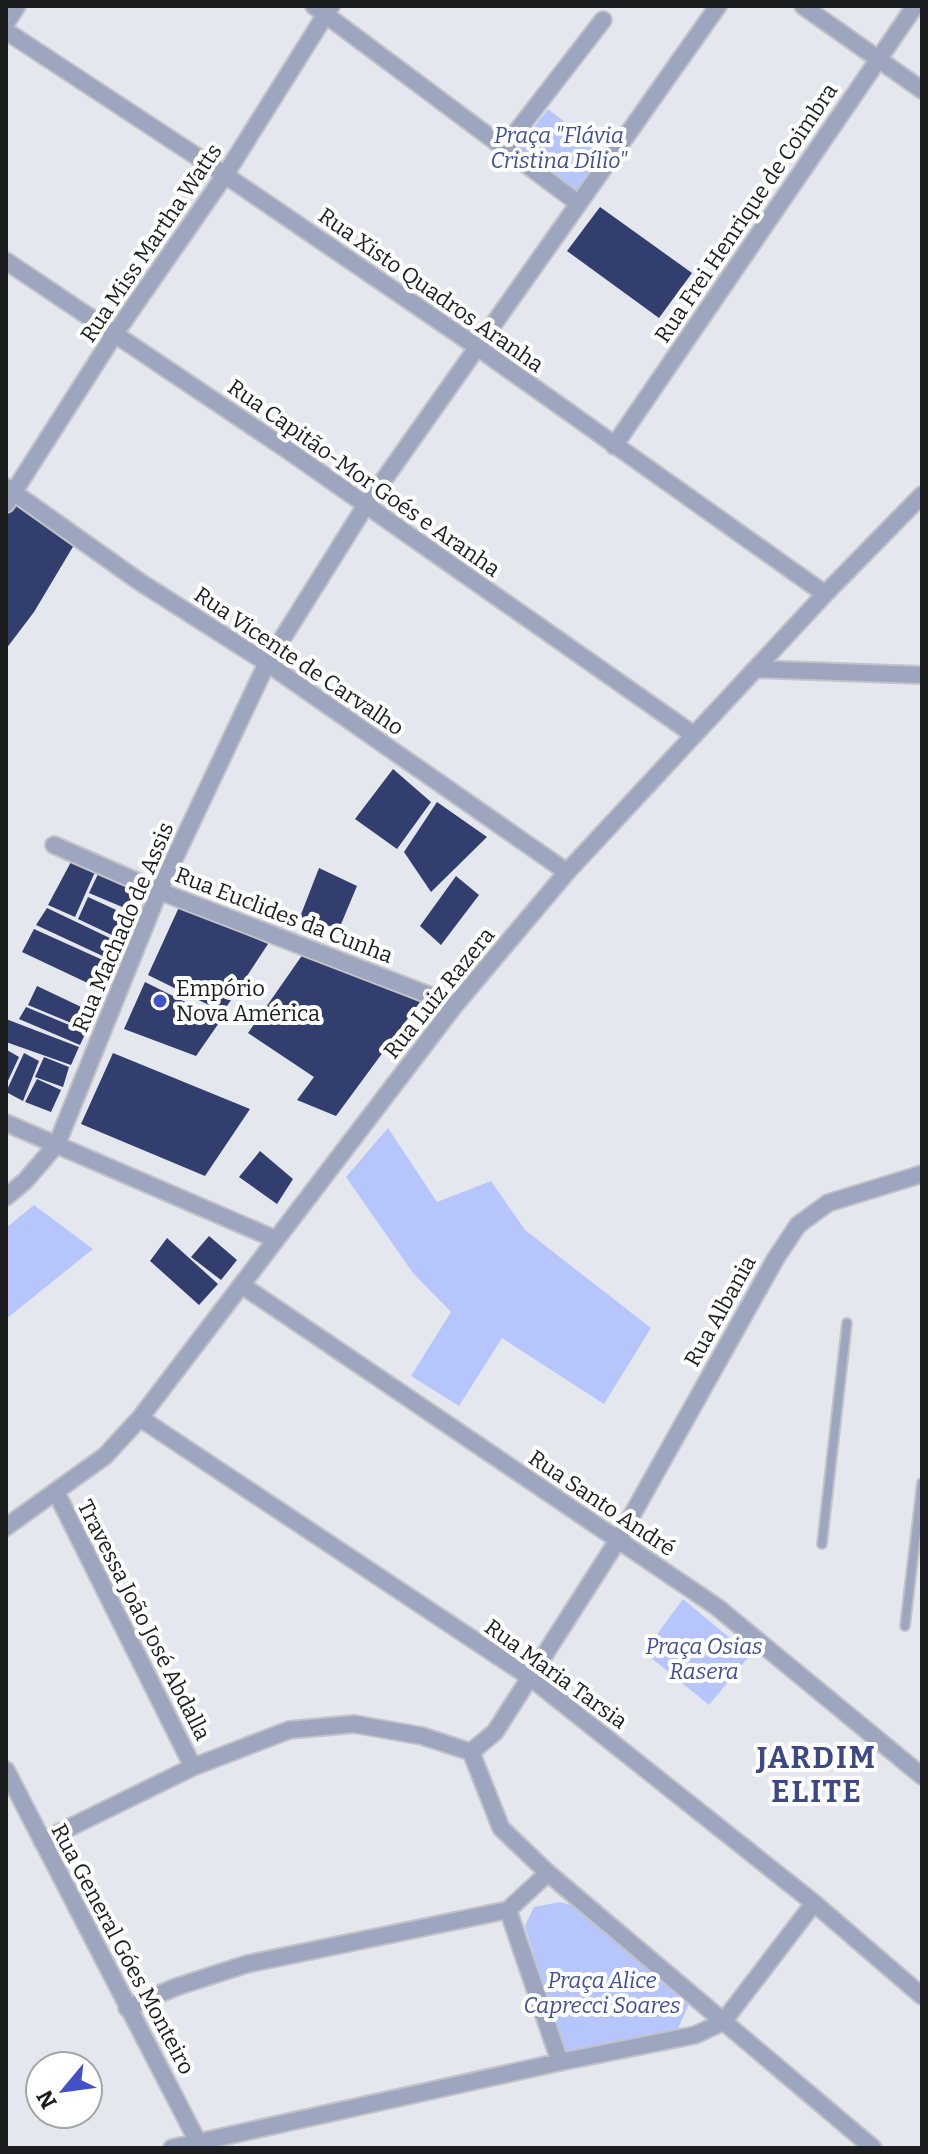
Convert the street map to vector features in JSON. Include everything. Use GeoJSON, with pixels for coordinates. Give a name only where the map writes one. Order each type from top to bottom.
{"type":"FeatureCollection","features":[{"type":"Feature","properties":{"kind":"street"},"geometry":{"type":"LineString","coordinates":[[6,23],[17,6]]}},
{"type":"Feature","properties":{"kind":"street","name":"Rua Machado de Assis"},"geometry":{"type":"LineString","coordinates":[[6,1197],[25,1181],[57,1144],[159,891],[267,663],[366,505],[718,6]]}},
{"type":"Feature","properties":{"kind":"street"},"geometry":{"type":"LineString","coordinates":[[803,6],[922,90]]}},
{"type":"Feature","properties":{"kind":"street","name":"Rua Frei Henrique de Coimbra"},"geometry":{"type":"LineString","coordinates":[[614,446],[915,6]]}},
{"type":"Feature","properties":{"kind":"street"},"geometry":{"type":"LineString","coordinates":[[323,8],[578,203]]}},
{"type":"Feature","properties":{"kind":"street","name":"Rua Miss Martha Watts"},"geometry":{"type":"LineString","coordinates":[[9,495],[114,335],[225,175],[323,8]]}},
{"type":"Feature","properties":{"kind":"street"},"geometry":{"type":"LineString","coordinates":[[504,148],[603,20]]}},
{"type":"Feature","properties":{"kind":"street","name":"Rua Xisto Quadros Aranha"},"geometry":{"type":"LineString","coordinates":[[6,31],[225,175],[477,347],[825,594]]}},
{"type":"Feature","properties":{"kind":"street","name":"Rua Capitão-Mor Goés e Aranha"},"geometry":{"type":"LineString","coordinates":[[6,261],[366,505],[694,735]]}},
{"type":"Feature","properties":{"kind":"street","name":"Rua Vicente de Carvalho"},"geometry":{"type":"LineString","coordinates":[[9,495],[267,663],[567,872]]}},
{"type":"Feature","properties":{"kind":"street","name":"Rua Luiz Razera"},"geometry":{"type":"LineString","coordinates":[[6,1527],[105,1456],[140,1418],[455,1005],[567,872],[825,594],[918,503]]}},
{"type":"Feature","properties":{"kind":"street"},"geometry":{"type":"LineString","coordinates":[[755,669],[922,675]]}},
{"type":"Feature","properties":{"kind":"street","name":"Rua Euclides da Cunha"},"geometry":{"type":"LineString","coordinates":[[54,845],[159,891],[455,1005]]}},
{"type":"Feature","properties":{"kind":"street"},"geometry":{"type":"LineString","coordinates":[[6,1123],[275,1239]]}},
{"type":"Feature","properties":{"kind":"street","name":"Rua Albania"},"geometry":{"type":"LineString","coordinates":[[471,1752],[495,1732],[618,1540],[776,1258],[798,1225],[828,1203],[922,1174]]}},
{"type":"Feature","properties":{"kind":"street","name":"Rua Santo André"},"geometry":{"type":"LineString","coordinates":[[243,1286],[717,1607],[922,1776]]}},
{"type":"Feature","properties":{"kind":"street","name":"Rua Maria Tarsia"},"geometry":{"type":"LineString","coordinates":[[140,1418],[531,1678],[814,1903],[922,1996]]}},
{"type":"Feature","properties":{"kind":"street","name":"Travessa João José Abdalla"},"geometry":{"type":"LineString","coordinates":[[56,1492],[193,1767]]}},
{"type":"Feature","properties":{"kind":"street"},"geometry":{"type":"LineString","coordinates":[[42,1841],[193,1767],[289,1730],[354,1724],[422,1736],[471,1752],[501,1828],[548,1873],[873,2148]]}},
{"type":"Feature","properties":{"kind":"street","name":"Rua General Góes Monteiro"},"geometry":{"type":"LineString","coordinates":[[6,1770],[127,2008],[201,2145]]}},
{"type":"Feature","properties":{"kind":"street"},"geometry":{"type":"LineString","coordinates":[[127,2008],[176,1987],[247,1964],[508,1910],[548,1873]]}},
{"type":"Feature","properties":{"kind":"street"},"geometry":{"type":"LineString","coordinates":[[172,2148],[201,2145],[560,2062],[695,2035],[723,2022],[814,1903]]}},
{"type":"Feature","properties":{"kind":"street"},"geometry":{"type":"LineString","coordinates":[[508,1910],[560,2062]]}},
{"type":"Feature","properties":{"kind":"lane"},"geometry":{"type":"LineString","coordinates":[[822,1544],[847,1323]]}},
{"type":"Feature","properties":{"kind":"lane"},"geometry":{"type":"LineString","coordinates":[[905,1626],[922,1483]]}},
{"type":"Feature","properties":{"kind":"green space","name":"Praça \"Flávia Cristina Dílio\""},"geometry":{"type":"Polygon","coordinates":[[[548,109],[606,154],[579,192],[518,147],[548,109]]]}},
{"type":"Feature","properties":{"kind":"green space"},"geometry":{"type":"Polygon","coordinates":[[[388,1128],[437,1202],[491,1181],[525,1230],[651,1328],[604,1404],[502,1338],[459,1406],[411,1376],[451,1312],[413,1273],[346,1177],[388,1128]]]}},
{"type":"Feature","properties":{"kind":"green space"},"geometry":{"type":"Polygon","coordinates":[[[34,1205],[93,1249],[6,1319],[6,1228],[34,1205]]]}},
{"type":"Feature","properties":{"kind":"green space","name":"Praça Osias Rasera"},"geometry":{"type":"Polygon","coordinates":[[[683,1599],[750,1655],[709,1705],[644,1652],[683,1599]]]}},
{"type":"Feature","properties":{"kind":"green space","name":"Praça Alice Caprecci Soares"},"geometry":{"type":"Polygon","coordinates":[[[560,1902],[583,1908],[691,1999],[676,2033],[565,2056],[525,1926],[534,1907],[560,1902]]]}},
{"type":"Feature","properties":{"kind":"building"},"geometry":{"type":"Polygon","coordinates":[[[600,207],[692,273],[659,318],[567,251],[600,207]]]}},
{"type":"Feature","properties":{"kind":"building"},"geometry":{"type":"Polygon","coordinates":[[[13,503],[74,545],[34,612],[6,649],[6,514],[13,503]]]}},
{"type":"Feature","properties":{"kind":"building"},"geometry":{"type":"Polygon","coordinates":[[[393,769],[431,802],[397,849],[355,819],[393,769]]]}},
{"type":"Feature","properties":{"kind":"building"},"geometry":{"type":"Polygon","coordinates":[[[437,802],[487,837],[431,892],[404,852],[437,802]]]}},
{"type":"Feature","properties":{"kind":"building"},"geometry":{"type":"Polygon","coordinates":[[[72,860],[95,872],[75,917],[48,905],[72,860]]]}},
{"type":"Feature","properties":{"kind":"building"},"geometry":{"type":"Polygon","coordinates":[[[319,868],[357,886],[339,929],[300,917],[319,868]]]}},
{"type":"Feature","properties":{"kind":"building"},"geometry":{"type":"Polygon","coordinates":[[[98,874],[135,888],[127,909],[89,893],[98,874]]]}},
{"type":"Feature","properties":{"kind":"building"},"geometry":{"type":"Polygon","coordinates":[[[456,876],[479,895],[441,945],[420,926],[456,876]]]}},
{"type":"Feature","properties":{"kind":"building"},"geometry":{"type":"Polygon","coordinates":[[[88,897],[125,914],[116,937],[78,919],[88,897]]]}},
{"type":"Feature","properties":{"kind":"building"},"geometry":{"type":"Polygon","coordinates":[[[180,905],[268,944],[223,1012],[148,975],[180,905]]]}},
{"type":"Feature","properties":{"kind":"building"},"geometry":{"type":"Polygon","coordinates":[[[47,908],[114,940],[107,958],[36,925],[47,908]]]}},
{"type":"Feature","properties":{"kind":"building"},"geometry":{"type":"Polygon","coordinates":[[[34,929],[105,961],[94,986],[22,952],[34,929]]]}},
{"type":"Feature","properties":{"kind":"building"},"geometry":{"type":"Polygon","coordinates":[[[303,954],[420,1002],[336,1116],[297,1100],[314,1077],[248,1033],[303,954]]]}},
{"type":"Feature","properties":{"kind":"building","name":"Empório Nova América"},"geometry":{"type":"Polygon","coordinates":[[[145,982],[221,1020],[196,1056],[124,1029],[145,982]]]}},
{"type":"Feature","properties":{"kind":"building"},"geometry":{"type":"Polygon","coordinates":[[[37,986],[94,1013],[88,1030],[28,1005],[37,986]]]}},
{"type":"Feature","properties":{"kind":"building"},"geometry":{"type":"Polygon","coordinates":[[[26,1007],[86,1032],[80,1045],[19,1019],[26,1007]]]}},
{"type":"Feature","properties":{"kind":"building"},"geometry":{"type":"Polygon","coordinates":[[[6,1019],[79,1047],[71,1065],[6,1042],[6,1019]]]}},
{"type":"Feature","properties":{"kind":"building"},"geometry":{"type":"Polygon","coordinates":[[[6,1052],[19,1057],[6,1085],[6,1052]]]}},
{"type":"Feature","properties":{"kind":"building"},"geometry":{"type":"Polygon","coordinates":[[[24,1053],[39,1061],[23,1101],[6,1092],[24,1053]]]}},
{"type":"Feature","properties":{"kind":"building"},"geometry":{"type":"Polygon","coordinates":[[[113,1053],[250,1109],[205,1176],[81,1124],[113,1053]]]}},
{"type":"Feature","properties":{"kind":"building"},"geometry":{"type":"Polygon","coordinates":[[[44,1057],[69,1067],[63,1087],[35,1077],[44,1057]]]}},
{"type":"Feature","properties":{"kind":"building"},"geometry":{"type":"Polygon","coordinates":[[[37,1079],[61,1090],[51,1112],[25,1102],[37,1079]]]}},
{"type":"Feature","properties":{"kind":"building"},"geometry":{"type":"Polygon","coordinates":[[[260,1151],[293,1179],[277,1204],[239,1177],[260,1151]]]}},
{"type":"Feature","properties":{"kind":"building"},"geometry":{"type":"Polygon","coordinates":[[[209,1236],[237,1260],[221,1280],[191,1257],[209,1236]]]}},
{"type":"Feature","properties":{"kind":"building"},"geometry":{"type":"Polygon","coordinates":[[[167,1238],[218,1284],[199,1305],[150,1261],[167,1238]]]}},
{"type":"Feature","properties":{"kind":"place","name":"Empório Nova América"},"geometry":{"type":"Point","coordinates":[160,1001]}},
{"type":"Feature","properties":{"kind":"district","name":"JARDIM ELITE"},"geometry":{"type":"Point","coordinates":[817,1775]}}]}
